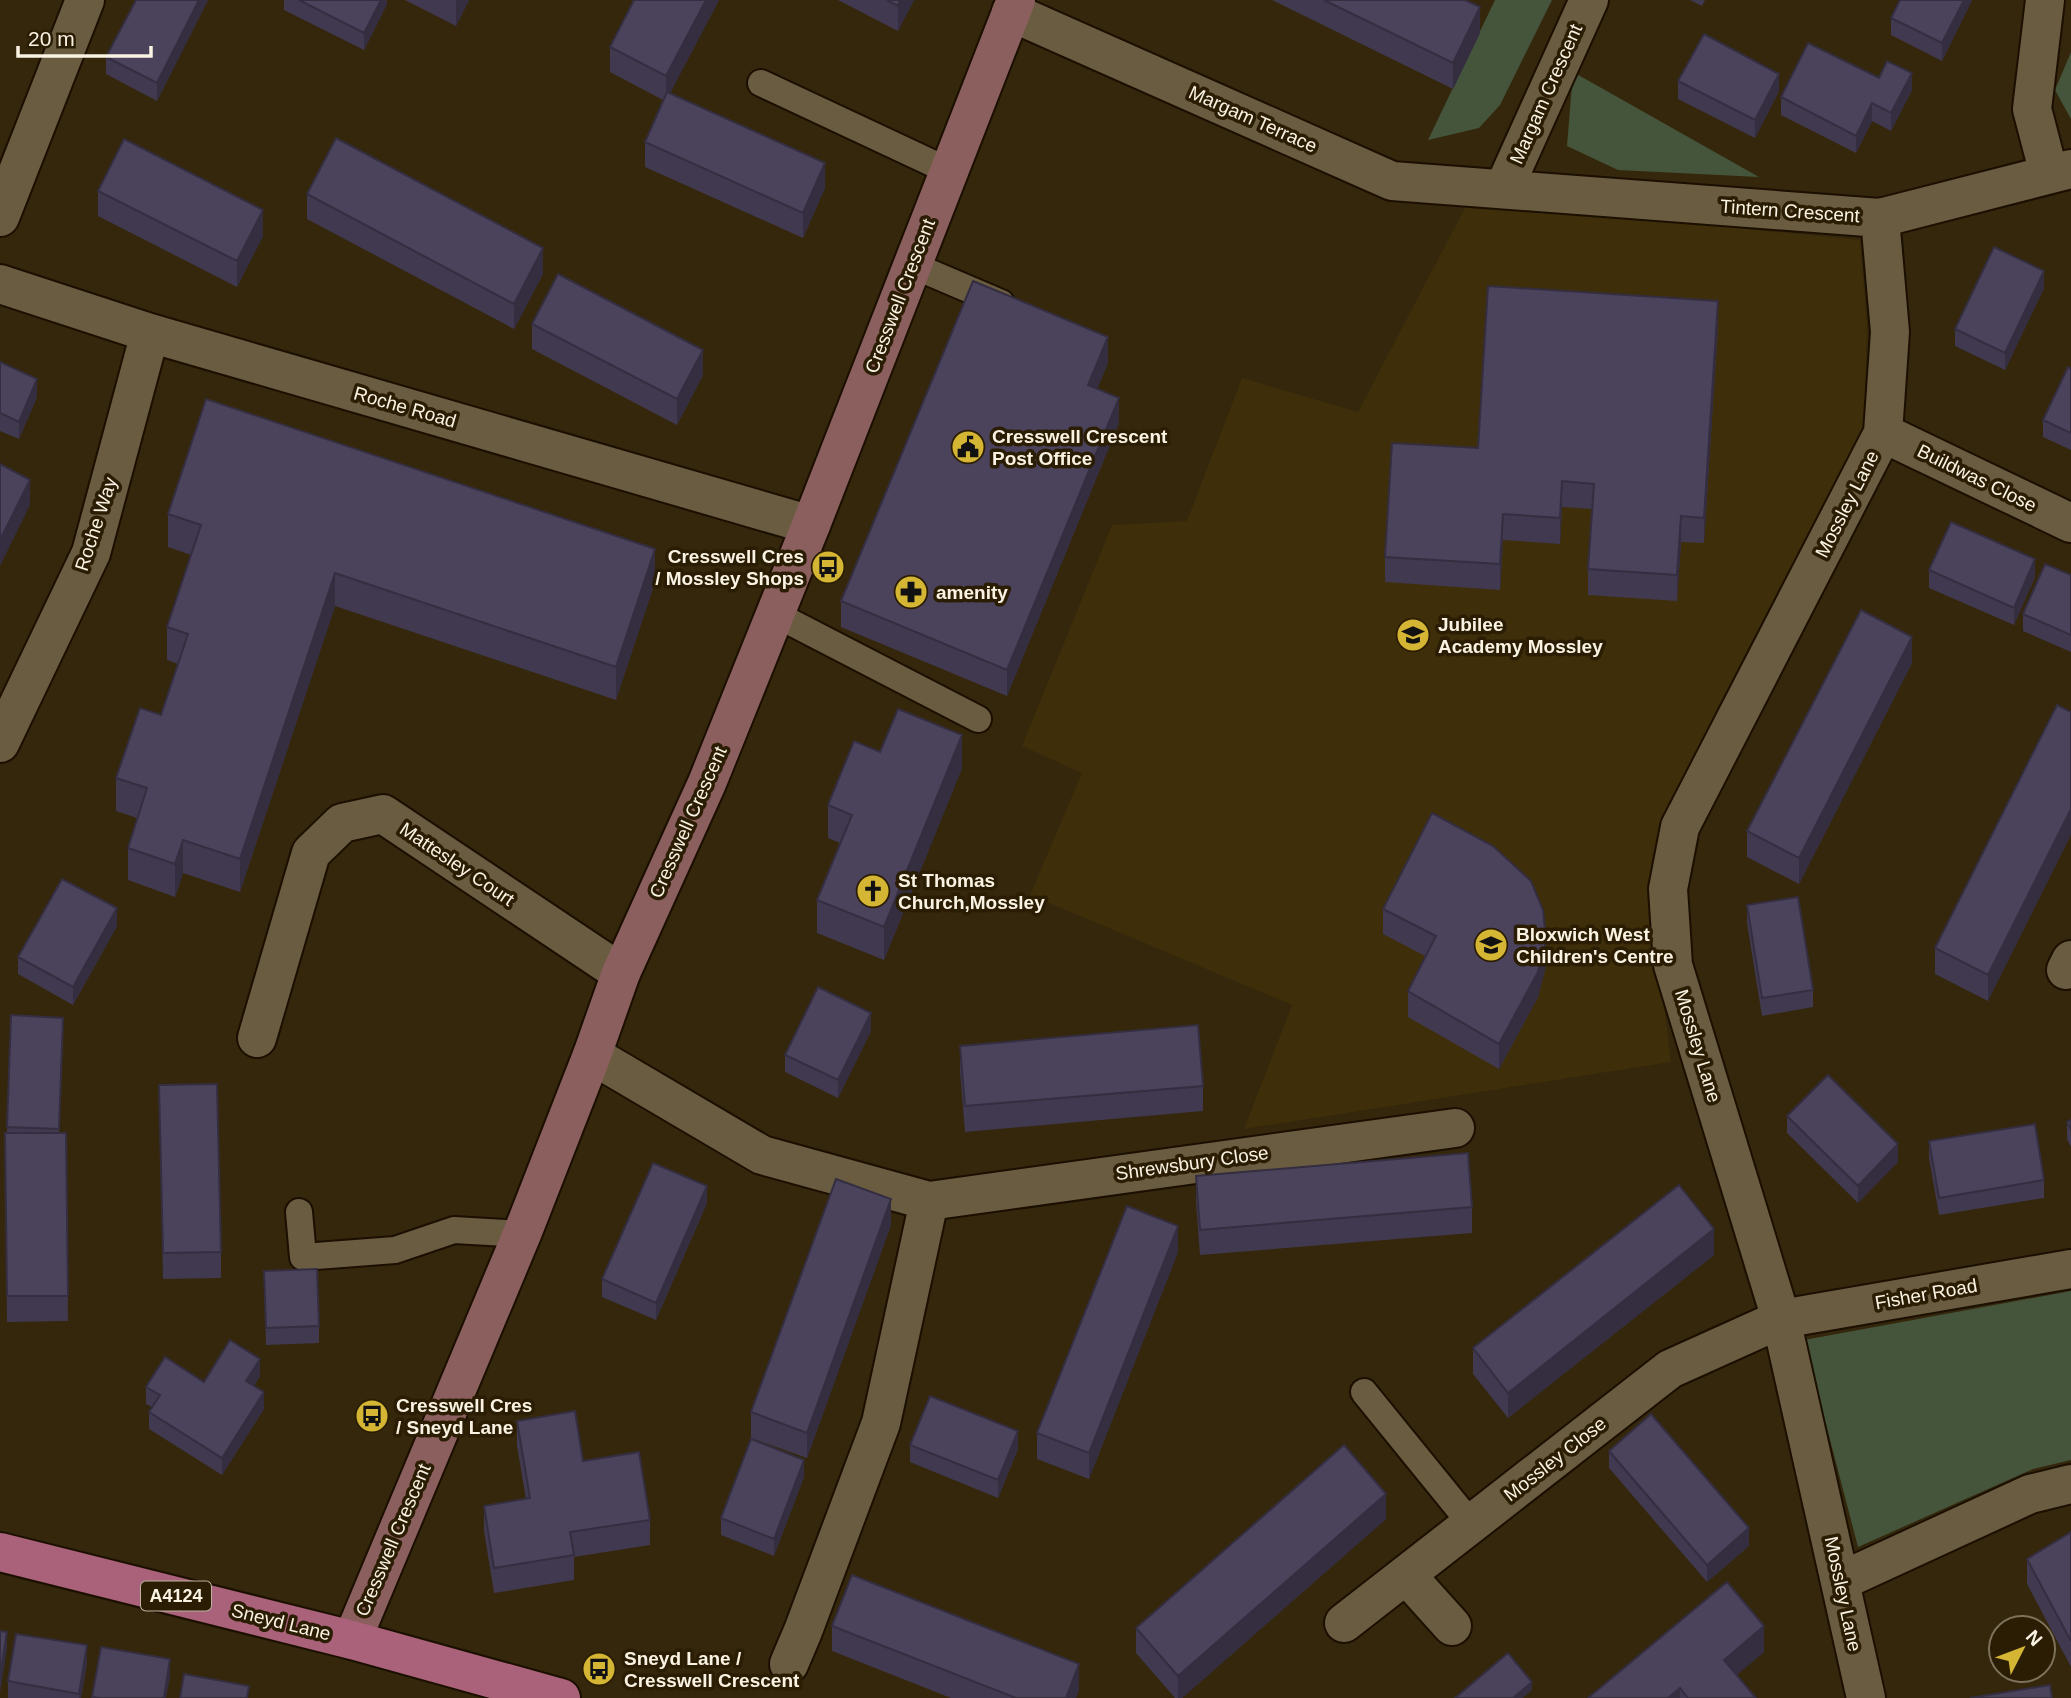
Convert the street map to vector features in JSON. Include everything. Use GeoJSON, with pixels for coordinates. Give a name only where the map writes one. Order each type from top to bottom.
{"type":"FeatureCollection","features":[{"type":"Feature","properties":{"kind":"main road","name":"Sneyd Lane"},"geometry":{"type":"LineString","coordinates":[[0,1552],[352,1640],[561,1698]]}},
{"type":"Feature","properties":{"kind":"street"},"geometry":{"type":"LineString","coordinates":[[0,217],[85,0]]}},
{"type":"Feature","properties":{"kind":"street","name":"Margam Crescent"},"geometry":{"type":"LineString","coordinates":[[1504,188],[1589,0]]}},
{"type":"Feature","properties":{"kind":"street"},"geometry":{"type":"LineString","coordinates":[[2045,0],[2032,108],[2060,171]]}},
{"type":"Feature","properties":{"kind":"street","name":"Margam Terrace"},"geometry":{"type":"LineString","coordinates":[[1014,6],[1392,181],[1504,188]]}},
{"type":"Feature","properties":{"kind":"street","name":"Cresswell Crescent"},"geometry":{"type":"LineString","coordinates":[[352,1640],[522,1234],[621,973],[707,783],[1014,6]]}},
{"type":"Feature","properties":{"kind":"street","name":"Tintern Crescent"},"geometry":{"type":"LineString","coordinates":[[1504,188],[1880,218],[2060,171]]}},
{"type":"Feature","properties":{"kind":"street","name":"Mossley Lane"},"geometry":{"type":"LineString","coordinates":[[1866,1698],[1781,1319],[1673,965],[1668,889],[1680,827],[1883,433],[1890,332],[1880,218]]}},
{"type":"Feature","properties":{"kind":"street","name":"Roche Road"},"geometry":{"type":"LineString","coordinates":[[0,284],[150,333],[811,524]]}},
{"type":"Feature","properties":{"kind":"street","name":"Roche Way"},"geometry":{"type":"LineString","coordinates":[[0,743],[91,553],[150,333]]}},
{"type":"Feature","properties":{"kind":"street","name":"Buildwas Close"},"geometry":{"type":"LineString","coordinates":[[1883,433],[2071,523]]}},
{"type":"Feature","properties":{"kind":"street","name":"Mattesley Court"},"geometry":{"type":"LineString","coordinates":[[257,1038],[311,853],[342,823],[383,814],[621,973]]}},
{"type":"Feature","properties":{"kind":"street","name":"Shrewsbury Close"},"geometry":{"type":"LineString","coordinates":[[592,1055],[762,1155],[929,1200],[1455,1128]]}},
{"type":"Feature","properties":{"kind":"street"},"geometry":{"type":"LineString","coordinates":[[788,1638],[881,1423],[929,1200]]}},
{"type":"Feature","properties":{"kind":"street","name":"Fisher Road"},"geometry":{"type":"LineString","coordinates":[[1781,1319],[2071,1269]]}},
{"type":"Feature","properties":{"kind":"street","name":"Mossley Close"},"geometry":{"type":"LineString","coordinates":[[1345,1623],[1670,1369],[1781,1319]]}},
{"type":"Feature","properties":{"kind":"street"},"geometry":{"type":"LineString","coordinates":[[1841,1581],[2030,1494],[2071,1484]]}},
{"type":"Feature","properties":{"kind":"street"},"geometry":{"type":"LineString","coordinates":[[1407,1576],[1452,1626]]}},
{"type":"Feature","properties":{"kind":"lane"},"geometry":{"type":"LineString","coordinates":[[761,83],[949,171]]}},
{"type":"Feature","properties":{"kind":"lane"},"geometry":{"type":"LineString","coordinates":[[912,265],[1023,312]]}},
{"type":"Feature","properties":{"kind":"lane"},"geometry":{"type":"LineString","coordinates":[[775,614],[978,719]]}},
{"type":"Feature","properties":{"kind":"lane"},"geometry":{"type":"LineString","coordinates":[[299,1212],[303,1256],[395,1250],[454,1230],[522,1234]]}},
{"type":"Feature","properties":{"kind":"lane"},"geometry":{"type":"LineString","coordinates":[[1364,1392],[1472,1525]]}},
{"type":"Feature","properties":{"kind":"shaded area","name":"Jubilee Academy Mossley"},"geometry":{"type":"Polygon","coordinates":[[[1468,202],[1860,240],[1867,325],[1864,437],[1667,806],[1649,886],[1671,1062],[1244,1129],[1292,1005],[1030,895],[1082,773],[1022,746],[1112,525],[1187,521],[1242,378],[1358,412],[1468,202]]]}},
{"type":"Feature","properties":{"kind":"green space"},"geometry":{"type":"Polygon","coordinates":[[[1495,0],[1552,0],[1500,105],[1479,128],[1428,140],[1495,0]]]}},
{"type":"Feature","properties":{"kind":"green space"},"geometry":{"type":"Polygon","coordinates":[[[2071,52],[2071,119],[2055,90],[2071,52]]]}},
{"type":"Feature","properties":{"kind":"green space"},"geometry":{"type":"Polygon","coordinates":[[[1573,72],[1759,177],[1618,170],[1567,146],[1573,72]]]}},
{"type":"Feature","properties":{"kind":"green space"},"geometry":{"type":"Polygon","coordinates":[[[2071,1291],[2071,1460],[2033,1469],[1858,1547],[1804,1340],[2071,1291]]]}},
{"type":"Feature","properties":{"kind":"building"},"geometry":{"type":"Polygon","coordinates":[[[136,0],[199,0],[157,83],[106,57],[136,0]]]}},
{"type":"Feature","properties":{"kind":"building"},"geometry":{"type":"Polygon","coordinates":[[[299,0],[381,0],[364,33],[299,0]]]}},
{"type":"Feature","properties":{"kind":"building"},"geometry":{"type":"Polygon","coordinates":[[[634,0],[706,0],[666,76],[610,47],[634,0]]]}},
{"type":"Feature","properties":{"kind":"building"},"geometry":{"type":"Polygon","coordinates":[[[887,0],[900,0],[898,6],[887,0]]]}},
{"type":"Feature","properties":{"kind":"building"},"geometry":{"type":"Polygon","coordinates":[[[1324,0],[1465,0],[1480,7],[1453,63],[1324,0]]]}},
{"type":"Feature","properties":{"kind":"building"},"geometry":{"type":"Polygon","coordinates":[[[1900,0],[1964,0],[1942,43],[1891,18],[1900,0]]]}},
{"type":"Feature","properties":{"kind":"building"},"geometry":{"type":"Polygon","coordinates":[[[1704,34],[1779,74],[1755,120],[1678,81],[1704,34]]]}},
{"type":"Feature","properties":{"kind":"building"},"geometry":{"type":"Polygon","coordinates":[[[1808,43],[1879,78],[1887,61],[1912,73],[1891,113],[1872,103],[1856,136],[1781,97],[1808,43]]]}},
{"type":"Feature","properties":{"kind":"building"},"geometry":{"type":"Polygon","coordinates":[[[667,92],[825,163],[803,213],[645,142],[667,92]]]}},
{"type":"Feature","properties":{"kind":"building"},"geometry":{"type":"Polygon","coordinates":[[[336,138],[543,248],[514,304],[307,194],[336,138]]]}},
{"type":"Feature","properties":{"kind":"building"},"geometry":{"type":"Polygon","coordinates":[[[124,139],[263,210],[237,261],[98,191],[124,139]]]}},
{"type":"Feature","properties":{"kind":"building"},"geometry":{"type":"Polygon","coordinates":[[[1994,247],[2044,271],[2005,353],[1955,329],[1994,247]]]}},
{"type":"Feature","properties":{"kind":"building"},"geometry":{"type":"Polygon","coordinates":[[[558,274],[703,350],[677,399],[532,324],[558,274]]]}},
{"type":"Feature","properties":{"kind":"building"},"geometry":{"type":"Polygon","coordinates":[[[973,281],[1108,337],[1088,385],[1119,398],[1007,670],[841,601],[973,281]]]}},
{"type":"Feature","properties":{"kind":"building"},"geometry":{"type":"Polygon","coordinates":[[[1488,286],[1718,301],[1704,518],[1681,516],[1677,575],[1588,569],[1594,484],[1562,481],[1560,518],[1503,514],[1500,564],[1385,557],[1392,443],[1478,448],[1488,286]]]}},
{"type":"Feature","properties":{"kind":"building"},"geometry":{"type":"Polygon","coordinates":[[[0,362],[37,379],[19,422],[0,413],[0,362]]]}},
{"type":"Feature","properties":{"kind":"building"},"geometry":{"type":"Polygon","coordinates":[[[2068,367],[2071,369],[2071,433],[2043,420],[2068,367]]]}},
{"type":"Feature","properties":{"kind":"building"},"geometry":{"type":"Polygon","coordinates":[[[206,399],[655,549],[616,667],[335,573],[240,859],[183,840],[175,864],[128,848],[147,788],[116,778],[140,708],[161,715],[188,634],[167,627],[201,525],[168,514],[206,399]]]}},
{"type":"Feature","properties":{"kind":"building"},"geometry":{"type":"Polygon","coordinates":[[[0,464],[30,480],[0,540],[0,464]]]}},
{"type":"Feature","properties":{"kind":"building"},"geometry":{"type":"Polygon","coordinates":[[[1951,522],[2035,559],[2014,608],[1929,570],[1951,522]]]}},
{"type":"Feature","properties":{"kind":"building"},"geometry":{"type":"Polygon","coordinates":[[[2045,564],[2071,575],[2071,635],[2023,614],[2045,564]]]}},
{"type":"Feature","properties":{"kind":"building"},"geometry":{"type":"Polygon","coordinates":[[[1861,610],[1912,637],[1799,858],[1747,831],[1861,610]]]}},
{"type":"Feature","properties":{"kind":"building"},"geometry":{"type":"Polygon","coordinates":[[[2057,705],[2071,712],[2071,809],[1988,975],[1935,948],[2057,705]]]}},
{"type":"Feature","properties":{"kind":"building","name":"St Thomas Church,Mossley"},"geometry":{"type":"Polygon","coordinates":[[[898,709],[962,735],[884,927],[817,900],[852,815],[828,805],[854,741],[880,752],[898,709]]]}},
{"type":"Feature","properties":{"kind":"building"},"geometry":{"type":"Polygon","coordinates":[[[1432,813],[1493,846],[1531,881],[1543,910],[1546,941],[1538,972],[1499,1044],[1408,991],[1436,936],[1383,909],[1432,813]]]}},
{"type":"Feature","properties":{"kind":"building"},"geometry":{"type":"Polygon","coordinates":[[[62,879],[117,908],[73,987],[18,957],[62,879]]]}},
{"type":"Feature","properties":{"kind":"building"},"geometry":{"type":"Polygon","coordinates":[[[1798,897],[1813,990],[1762,998],[1747,905],[1798,897]]]}},
{"type":"Feature","properties":{"kind":"building"},"geometry":{"type":"Polygon","coordinates":[[[818,987],[871,1013],[838,1080],[785,1055],[818,987]]]}},
{"type":"Feature","properties":{"kind":"building"},"geometry":{"type":"Polygon","coordinates":[[[11,1015],[63,1018],[59,1129],[7,1127],[11,1015]]]}},
{"type":"Feature","properties":{"kind":"building"},"geometry":{"type":"Polygon","coordinates":[[[1198,1025],[1203,1086],[965,1106],[960,1046],[1198,1025]]]}},
{"type":"Feature","properties":{"kind":"building"},"geometry":{"type":"Polygon","coordinates":[[[1828,1075],[1898,1144],[1858,1186],[1787,1116],[1828,1075]]]}},
{"type":"Feature","properties":{"kind":"building"},"geometry":{"type":"Polygon","coordinates":[[[217,1084],[221,1252],[163,1253],[159,1085],[217,1084]]]}},
{"type":"Feature","properties":{"kind":"building"},"geometry":{"type":"Polygon","coordinates":[[[2035,1124],[2044,1180],[1939,1198],[1929,1141],[2035,1124]]]}},
{"type":"Feature","properties":{"kind":"building"},"geometry":{"type":"Polygon","coordinates":[[[5,1133],[66,1133],[68,1296],[7,1296],[5,1133]]]}},
{"type":"Feature","properties":{"kind":"building"},"geometry":{"type":"Polygon","coordinates":[[[1468,1153],[1472,1207],[1200,1230],[1196,1176],[1468,1153]]]}},
{"type":"Feature","properties":{"kind":"building"},"geometry":{"type":"Polygon","coordinates":[[[653,1163],[707,1186],[656,1303],[602,1279],[653,1163]]]}},
{"type":"Feature","properties":{"kind":"building"},"geometry":{"type":"Polygon","coordinates":[[[836,1179],[891,1199],[807,1433],[751,1412],[836,1179]]]}},
{"type":"Feature","properties":{"kind":"building"},"geometry":{"type":"Polygon","coordinates":[[[1679,1185],[1714,1229],[1508,1393],[1473,1348],[1679,1185]]]}},
{"type":"Feature","properties":{"kind":"building"},"geometry":{"type":"Polygon","coordinates":[[[1127,1206],[1178,1226],[1089,1453],[1037,1433],[1127,1206]]]}},
{"type":"Feature","properties":{"kind":"building"},"geometry":{"type":"Polygon","coordinates":[[[317,1269],[319,1326],[266,1328],[264,1271],[317,1269]]]}},
{"type":"Feature","properties":{"kind":"building"},"geometry":{"type":"Polygon","coordinates":[[[230,1340],[260,1359],[246,1381],[264,1392],[222,1458],[149,1412],[160,1395],[146,1387],[165,1357],[204,1382],[230,1340]]]}},
{"type":"Feature","properties":{"kind":"building"},"geometry":{"type":"Polygon","coordinates":[[[930,1396],[1018,1431],[998,1480],[910,1445],[930,1396]]]}},
{"type":"Feature","properties":{"kind":"building"},"geometry":{"type":"Polygon","coordinates":[[[575,1411],[583,1461],[639,1452],[650,1520],[570,1532],[574,1555],[494,1568],[484,1506],[530,1498],[517,1421],[575,1411]]]}},
{"type":"Feature","properties":{"kind":"building"},"geometry":{"type":"Polygon","coordinates":[[[1651,1414],[1749,1528],[1707,1565],[1609,1451],[1651,1414]]]}},
{"type":"Feature","properties":{"kind":"building"},"geometry":{"type":"Polygon","coordinates":[[[751,1439],[804,1460],[774,1539],[721,1518],[751,1439]]]}},
{"type":"Feature","properties":{"kind":"building"},"geometry":{"type":"Polygon","coordinates":[[[1344,1445],[1386,1494],[1178,1676],[1136,1628],[1344,1445]]]}},
{"type":"Feature","properties":{"kind":"building"},"geometry":{"type":"Polygon","coordinates":[[[2071,1532],[2071,1641],[2057,1614],[2027,1559],[2071,1532]]]}},
{"type":"Feature","properties":{"kind":"building"},"geometry":{"type":"Polygon","coordinates":[[[852,1575],[1079,1664],[1066,1698],[1016,1698],[832,1626],[852,1575]]]}},
{"type":"Feature","properties":{"kind":"building"},"geometry":{"type":"Polygon","coordinates":[[[1727,1582],[1764,1626],[1724,1660],[1756,1698],[1688,1698],[1680,1688],[1668,1698],[1588,1698],[1727,1582]]]}},
{"type":"Feature","properties":{"kind":"building"},"geometry":{"type":"Polygon","coordinates":[[[0,1631],[7,1632],[0,1676],[0,1631]]]}},
{"type":"Feature","properties":{"kind":"building"},"geometry":{"type":"Polygon","coordinates":[[[16,1634],[87,1645],[79,1694],[8,1681],[16,1634]]]}},
{"type":"Feature","properties":{"kind":"building"},"geometry":{"type":"Polygon","coordinates":[[[101,1647],[170,1659],[164,1698],[92,1697],[101,1647]]]}},
{"type":"Feature","properties":{"kind":"building"},"geometry":{"type":"Polygon","coordinates":[[[1508,1653],[1532,1682],[1513,1698],[1455,1698],[1508,1653]]]}},
{"type":"Feature","properties":{"kind":"building"},"geometry":{"type":"Polygon","coordinates":[[[184,1674],[249,1686],[247,1698],[180,1698],[184,1674]]]}},
{"type":"Feature","properties":{"kind":"building"},"geometry":{"type":"Polygon","coordinates":[[[2050,1685],[2052,1698],[1970,1698],[2050,1685]]]}},
{"type":"Feature","properties":{"kind":"place","name":"Cresswell Crescent Post Office"},"geometry":{"type":"Point","coordinates":[968,447]}},
{"type":"Feature","properties":{"kind":"place","name":"Cresswell Cres / Mossley Shops"},"geometry":{"type":"Point","coordinates":[828,567]}},
{"type":"Feature","properties":{"kind":"place","name":"amenity"},"geometry":{"type":"Point","coordinates":[911,592]}},
{"type":"Feature","properties":{"kind":"place","name":"Jubilee Academy Mossley"},"geometry":{"type":"Point","coordinates":[1413,635]}},
{"type":"Feature","properties":{"kind":"place","name":"St Thomas Church,Mossley"},"geometry":{"type":"Point","coordinates":[873,891]}},
{"type":"Feature","properties":{"kind":"place","name":"Bloxwich West Children's Centre"},"geometry":{"type":"Point","coordinates":[1491,945]}},
{"type":"Feature","properties":{"kind":"place","name":"Cresswell Cres / Sneyd Lane"},"geometry":{"type":"Point","coordinates":[372,1416]}},
{"type":"Feature","properties":{"kind":"place","name":"Sneyd Lane / Cresswell Crescent"},"geometry":{"type":"Point","coordinates":[599,1669]}}]}
